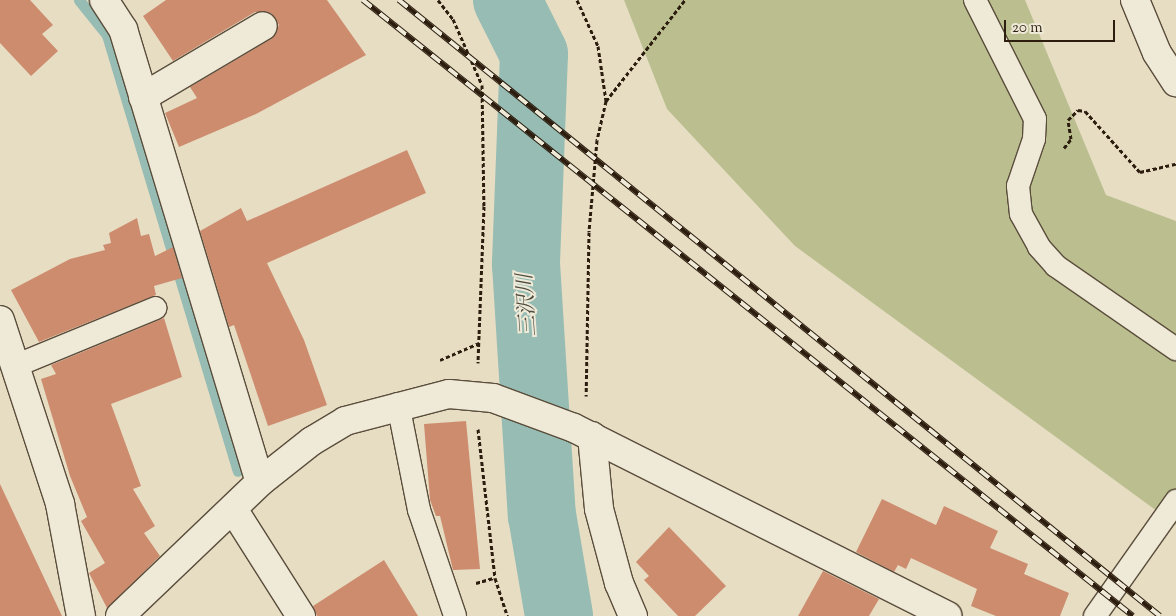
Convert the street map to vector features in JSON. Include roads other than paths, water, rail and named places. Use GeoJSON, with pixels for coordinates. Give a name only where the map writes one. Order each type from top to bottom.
{"type":"FeatureCollection","features":[{"type":"Feature","properties":{"kind":"street"},"geometry":{"type":"LineString","coordinates":[[104,0],[123,29],[260,482]]}},
{"type":"Feature","properties":{"kind":"street"},"geometry":{"type":"LineString","coordinates":[[1135,0],[1157,53],[1176,82]]}},
{"type":"Feature","properties":{"kind":"street"},"geometry":{"type":"LineString","coordinates":[[143,97],[263,26]]}},
{"type":"Feature","properties":{"kind":"street"},"geometry":{"type":"LineString","coordinates":[[0,320],[60,504],[81,616]]}},
{"type":"Feature","properties":{"kind":"street"},"geometry":{"type":"LineString","coordinates":[[120,616],[260,482],[345,421],[398,404],[450,394],[485,397],[583,432],[947,616]]}},
{"type":"Feature","properties":{"kind":"street"},"geometry":{"type":"LineString","coordinates":[[583,432],[599,509],[619,583],[633,616]]}},
{"type":"Feature","properties":{"kind":"street"},"geometry":{"type":"LineString","coordinates":[[233,509],[302,616]]}},
{"type":"Feature","properties":{"kind":"lane"},"geometry":{"type":"LineString","coordinates":[[975,0],[1035,119],[1034,139],[1018,186],[1021,214],[1039,247],[1056,266],[1176,349]]}},
{"type":"Feature","properties":{"kind":"lane"},"geometry":{"type":"LineString","coordinates":[[15,366],[156,308]]}},
{"type":"Feature","properties":{"kind":"lane"},"geometry":{"type":"LineString","coordinates":[[398,404],[419,510],[455,616]]}},
{"type":"Feature","properties":{"kind":"lane"},"geometry":{"type":"LineString","coordinates":[[1095,616],[1176,501]]}},
{"type":"Feature","properties":{"kind":"waterway"},"geometry":{"type":"LineString","coordinates":[[79,0],[107,35],[238,471]]}},
{"type":"Feature","properties":{"kind":"waterway","name":"三沢川"},"geometry":{"type":"LineString","coordinates":[[507,0],[534,54],[526,264],[542,515],[559,616]]}},
{"type":"Feature","properties":{"kind":"railway"},"geometry":{"type":"LineString","coordinates":[[363,0],[1133,616]]}},
{"type":"Feature","properties":{"kind":"railway"},"geometry":{"type":"LineString","coordinates":[[399,0],[1160,616]]}}]}
